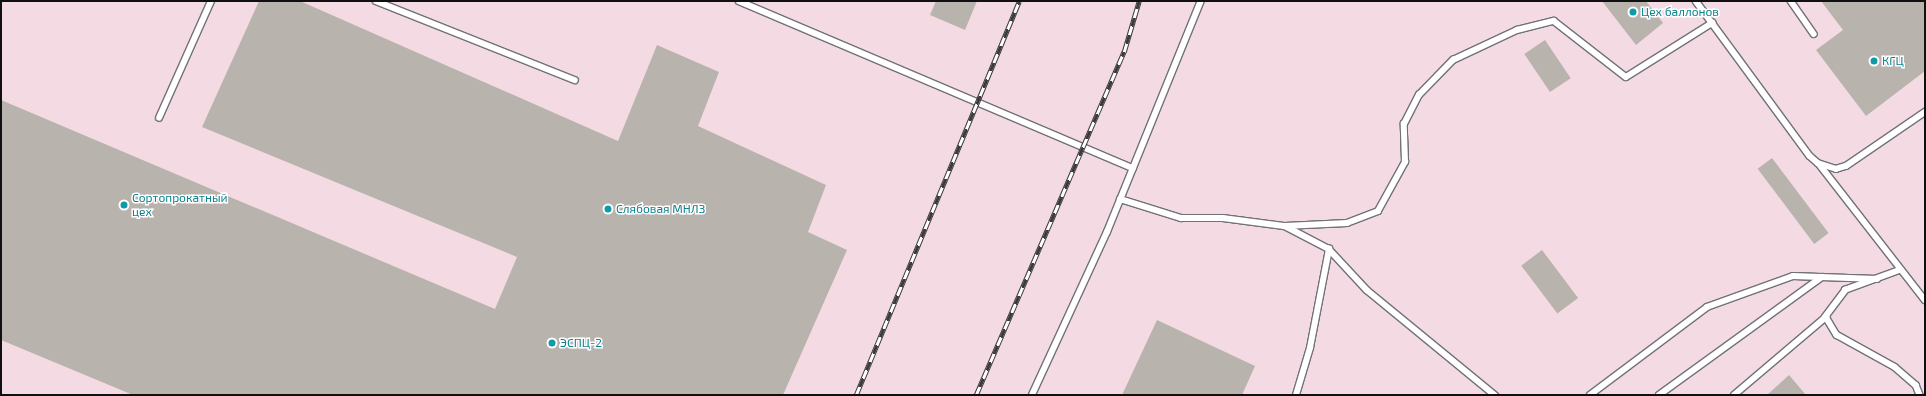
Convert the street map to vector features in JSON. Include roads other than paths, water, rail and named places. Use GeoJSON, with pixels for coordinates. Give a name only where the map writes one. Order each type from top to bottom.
{"type":"FeatureCollection","features":[{"type":"Feature","properties":{"kind":"lane"},"geometry":{"type":"LineString","coordinates":[[159,118],[211,1]]}},
{"type":"Feature","properties":{"kind":"lane"},"geometry":{"type":"LineString","coordinates":[[376,1],[575,80]]}},
{"type":"Feature","properties":{"kind":"lane"},"geometry":{"type":"LineString","coordinates":[[739,1],[1133,168]]}},
{"type":"Feature","properties":{"kind":"lane"},"geometry":{"type":"LineString","coordinates":[[1032,395],[1120,199],[1201,1]]}},
{"type":"Feature","properties":{"kind":"lane"},"geometry":{"type":"LineString","coordinates":[[1696,1],[1810,156],[1818,163],[1925,300]]}},
{"type":"Feature","properties":{"kind":"lane"},"geometry":{"type":"LineString","coordinates":[[1791,1],[1814,34]]}},
{"type":"Feature","properties":{"kind":"lane"},"geometry":{"type":"LineString","coordinates":[[1120,199],[1181,218],[1222,218],[1285,226],[1347,223],[1378,211],[1405,162],[1404,124],[1419,95],[1453,60],[1510,33],[1554,21],[1626,77],[1712,23]]}},
{"type":"Feature","properties":{"kind":"lane"},"geometry":{"type":"LineString","coordinates":[[1818,163],[1836,169],[1846,166],[1925,112]]}},
{"type":"Feature","properties":{"kind":"lane"},"geometry":{"type":"LineString","coordinates":[[1285,226],[1328,249],[1367,290],[1495,395]]}},
{"type":"Feature","properties":{"kind":"lane"},"geometry":{"type":"LineString","coordinates":[[1296,395],[1310,348],[1328,249]]}},
{"type":"Feature","properties":{"kind":"lane"},"geometry":{"type":"LineString","coordinates":[[1734,395],[1826,317],[1846,290],[1901,270]]}},
{"type":"Feature","properties":{"kind":"lane"},"geometry":{"type":"LineString","coordinates":[[1590,395],[1707,307],[1794,276],[1877,278]]}},
{"type":"Feature","properties":{"kind":"lane"},"geometry":{"type":"LineString","coordinates":[[1659,395],[1822,277]]}},
{"type":"Feature","properties":{"kind":"lane"},"geometry":{"type":"LineString","coordinates":[[1826,317],[1837,335],[1895,367],[1916,385],[1920,395]]}},
{"type":"Feature","properties":{"kind":"railway"},"geometry":{"type":"LineString","coordinates":[[856,395],[1019,1]]}},
{"type":"Feature","properties":{"kind":"railway"},"geometry":{"type":"LineString","coordinates":[[976,395],[1124,52],[1139,1]]}},
{"type":"Feature","properties":{"kind":"place","name":"Цех баллонов"},"geometry":{"type":"Point","coordinates":[1633,12]}},
{"type":"Feature","properties":{"kind":"place","name":"КГЦ"},"geometry":{"type":"Point","coordinates":[1874,61]}},
{"type":"Feature","properties":{"kind":"place","name":"Сортопрокатный цех"},"geometry":{"type":"Point","coordinates":[124,205]}},
{"type":"Feature","properties":{"kind":"place","name":"Слябовая МНЛЗ"},"geometry":{"type":"Point","coordinates":[608,209]}},
{"type":"Feature","properties":{"kind":"place","name":"ЭСПЦ-2"},"geometry":{"type":"Point","coordinates":[552,343]}}]}
